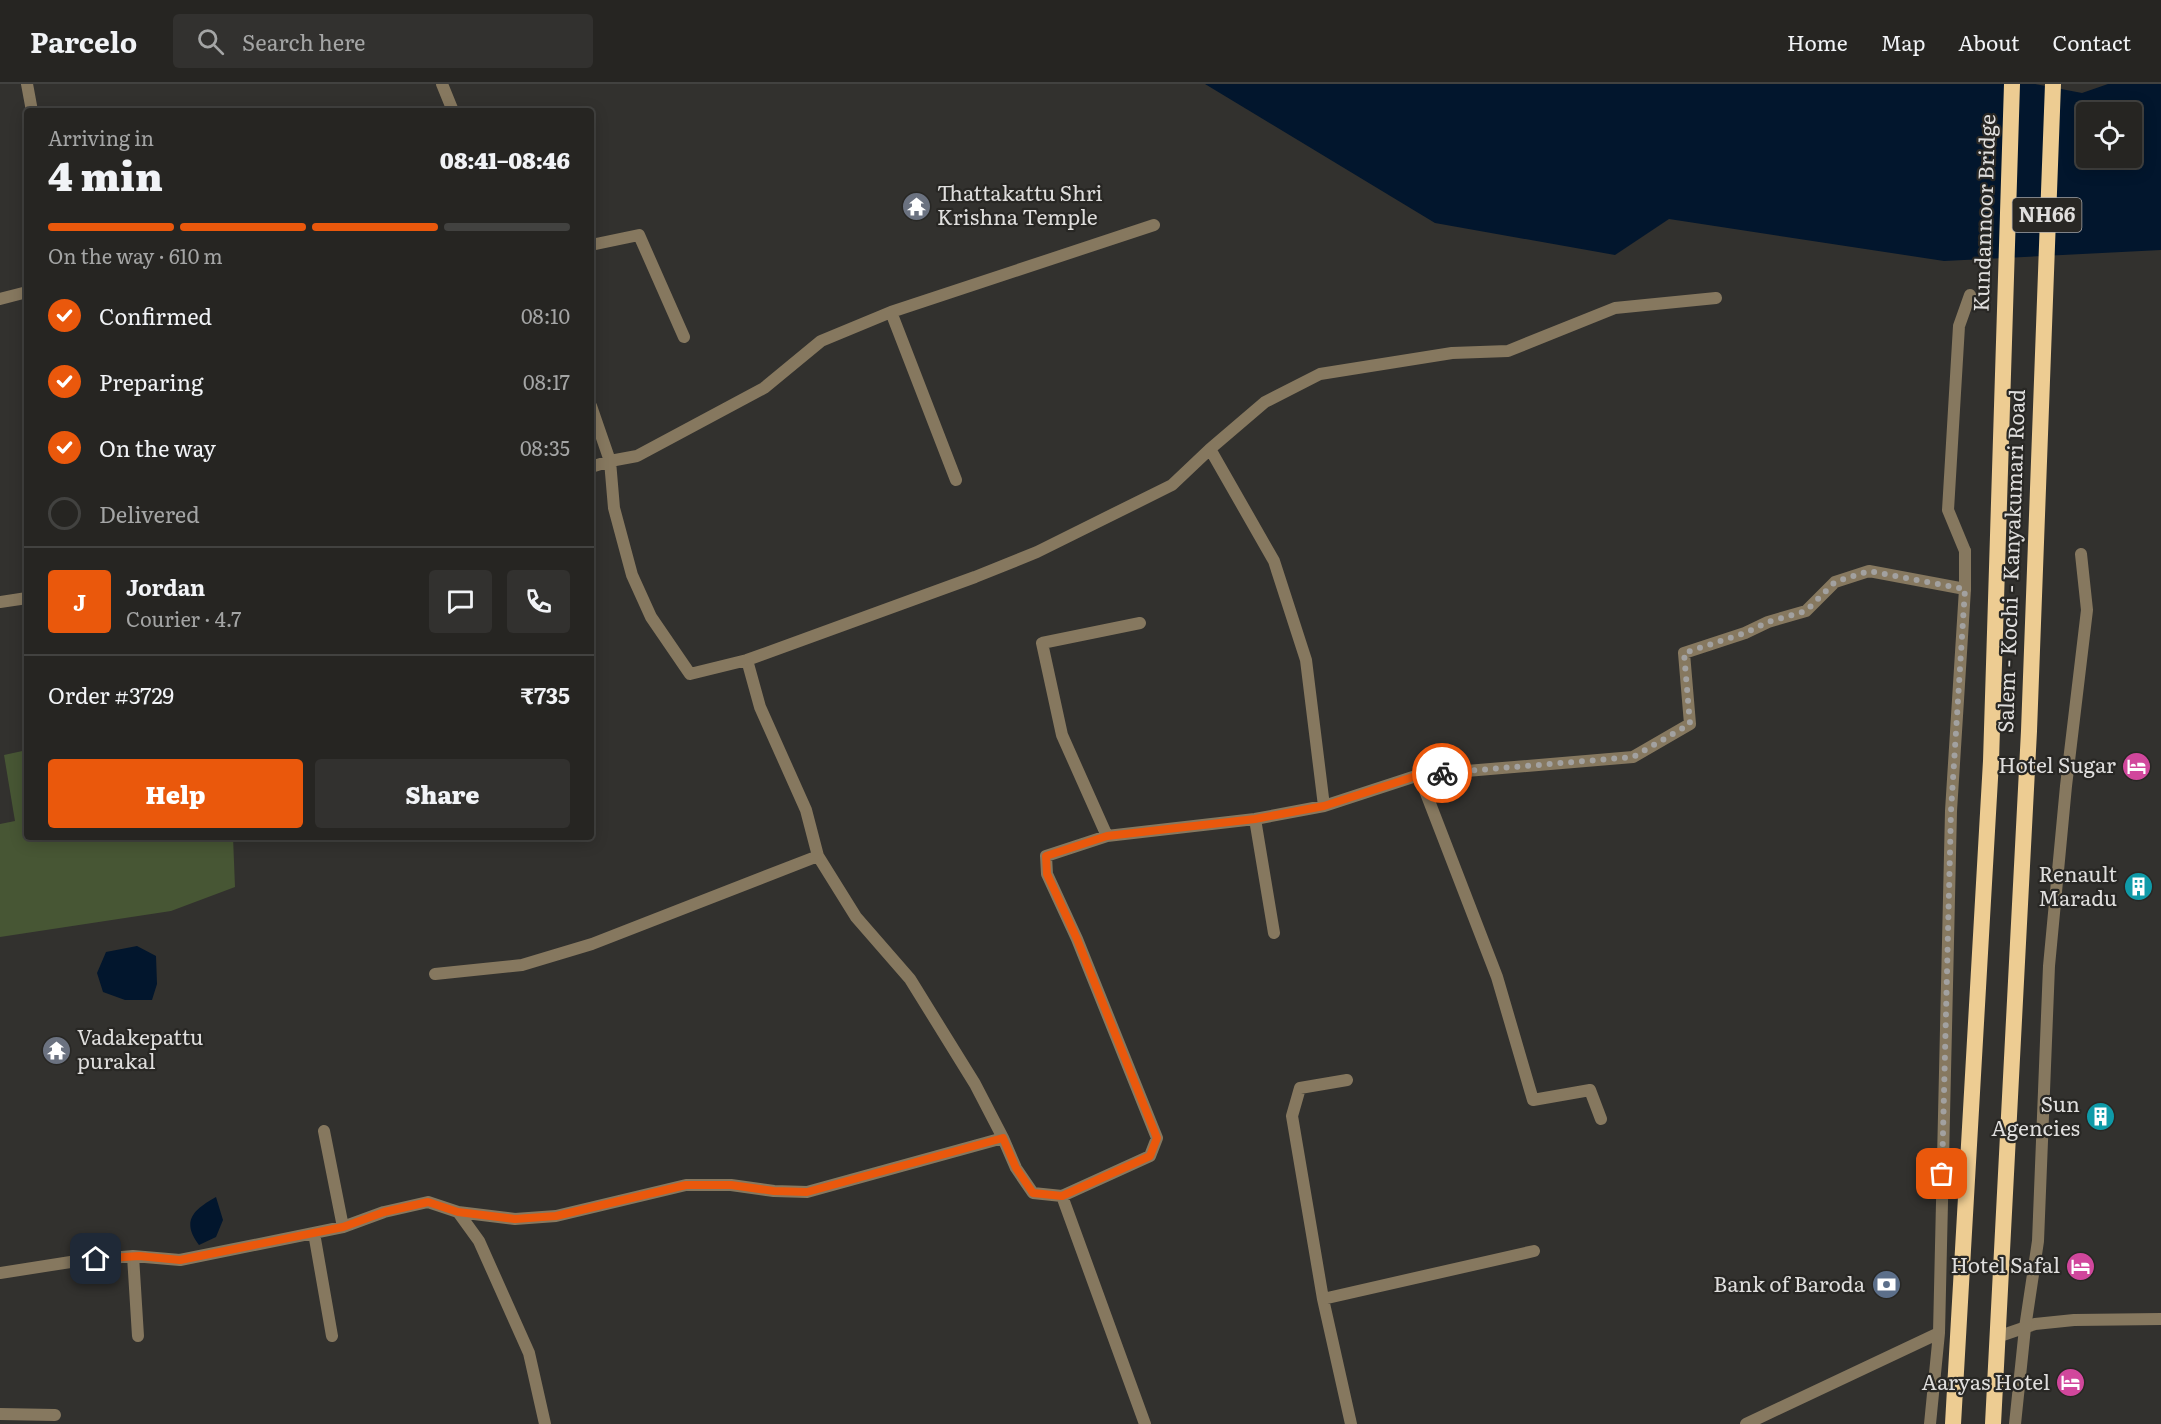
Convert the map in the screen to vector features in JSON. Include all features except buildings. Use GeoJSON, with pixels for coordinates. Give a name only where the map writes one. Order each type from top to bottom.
{"type":"FeatureCollection","features":[{"type":"Feature","properties":{"kind":"highway","name":"Kundannoor Bridge"},"geometry":{"type":"LineString","coordinates":[[2002,343],[2012,84]]}},
{"type":"Feature","properties":{"kind":"highway","name":"Salem - Kochi - Kanyakumari Road"},"geometry":{"type":"LineString","coordinates":[[1992,1424],[2029,731],[2053,84]]}},
{"type":"Feature","properties":{"kind":"highway","name":"Salem - Kochi - Kanyakumari Road"},"geometry":{"type":"LineString","coordinates":[[1953,1424],[1991,761],[2002,343]]}},
{"type":"Feature","properties":{"kind":"street"},"geometry":{"type":"LineString","coordinates":[[27,84],[31,108]]}},
{"type":"Feature","properties":{"kind":"street"},"geometry":{"type":"LineString","coordinates":[[443,84],[452,108]]}},
{"type":"Feature","properties":{"kind":"street"},"geometry":{"type":"LineString","coordinates":[[594,466],[637,456],[764,388],[821,341],[891,312],[1154,225]]}},
{"type":"Feature","properties":{"kind":"street"},"geometry":{"type":"LineString","coordinates":[[594,244],[639,235],[684,337]]}},
{"type":"Feature","properties":{"kind":"street"},"geometry":{"type":"LineString","coordinates":[[0,299],[24,293]]}},
{"type":"Feature","properties":{"kind":"street"},"geometry":{"type":"LineString","coordinates":[[1930,1424],[1939,1333],[1951,811],[1965,589],[1965,550],[1948,510],[1959,326],[1970,295]]}},
{"type":"Feature","properties":{"kind":"street"},"geometry":{"type":"LineString","coordinates":[[594,415],[610,461],[614,508],[632,575],[651,617],[690,674],[747,660],[1037,552],[1173,485],[1264,402],[1320,374],[1452,353],[1508,351],[1615,308],[1716,298]]}},
{"type":"Feature","properties":{"kind":"street"},"geometry":{"type":"LineString","coordinates":[[891,312],[956,480]]}},
{"type":"Feature","properties":{"kind":"street"},"geometry":{"type":"LineString","coordinates":[[1210,449],[1274,561],[1306,660],[1324,806]]}},
{"type":"Feature","properties":{"kind":"street"},"geometry":{"type":"LineString","coordinates":[[2015,1424],[2025,1328],[2038,1241],[2050,955],[2066,786],[2087,610],[2081,554]]}},
{"type":"Feature","properties":{"kind":"street"},"geometry":{"type":"LineString","coordinates":[[747,660],[760,707],[806,810],[818,856],[856,917],[910,979],[975,1084],[1016,1168],[1033,1193],[1062,1196],[1150,1156],[1157,1138],[1077,939],[1047,874],[1046,856],[1107,836],[1255,819],[1324,806],[1419,775],[1633,757],[1690,724],[1684,653],[1745,633],[1768,622],[1806,611],[1835,582],[1869,571],[1965,589]]}},
{"type":"Feature","properties":{"kind":"street"},"geometry":{"type":"LineString","coordinates":[[0,602],[24,598]]}},
{"type":"Feature","properties":{"kind":"street"},"geometry":{"type":"LineString","coordinates":[[1107,836],[1062,735],[1042,643],[1140,623]]}},
{"type":"Feature","properties":{"kind":"street"},"geometry":{"type":"LineString","coordinates":[[1419,775],[1497,977],[1533,1100],[1590,1090],[1601,1119]]}},
{"type":"Feature","properties":{"kind":"street"},"geometry":{"type":"LineString","coordinates":[[1255,819],[1274,933]]}},
{"type":"Feature","properties":{"kind":"street"},"geometry":{"type":"LineString","coordinates":[[435,974],[522,966],[592,944],[818,856]]}},
{"type":"Feature","properties":{"kind":"street"},"geometry":{"type":"LineString","coordinates":[[1347,1080],[1300,1088],[1292,1116],[1323,1299],[1351,1424]]}},
{"type":"Feature","properties":{"kind":"street"},"geometry":{"type":"LineString","coordinates":[[324,1131],[343,1227]]}},
{"type":"Feature","properties":{"kind":"street"},"geometry":{"type":"LineString","coordinates":[[0,1273],[77,1261],[133,1256],[180,1260],[343,1227],[384,1212],[428,1202],[458,1212],[515,1219],[556,1216],[686,1185],[731,1185],[774,1191],[807,1192],[1003,1138]]}},
{"type":"Feature","properties":{"kind":"street"},"geometry":{"type":"LineString","coordinates":[[1062,1196],[1145,1424]]}},
{"type":"Feature","properties":{"kind":"street"},"geometry":{"type":"LineString","coordinates":[[458,1212],[479,1241],[530,1353],[545,1424]]}},
{"type":"Feature","properties":{"kind":"street"},"geometry":{"type":"LineString","coordinates":[[314,1233],[332,1336]]}},
{"type":"Feature","properties":{"kind":"street"},"geometry":{"type":"LineString","coordinates":[[1323,1299],[1534,1251]]}},
{"type":"Feature","properties":{"kind":"street"},"geometry":{"type":"LineString","coordinates":[[133,1256],[138,1335]]}},
{"type":"Feature","properties":{"kind":"street"},"geometry":{"type":"LineString","coordinates":[[1997,1337],[2035,1324],[2074,1320],[2161,1319]]}},
{"type":"Feature","properties":{"kind":"street"},"geometry":{"type":"LineString","coordinates":[[1746,1424],[1939,1333]]}},
{"type":"Feature","properties":{"kind":"street"},"geometry":{"type":"LineString","coordinates":[[0,1414],[55,1415]]}},
{"type":"Feature","properties":{"kind":"green space"},"geometry":{"type":"Polygon","coordinates":[[[24,751],[24,840],[233,840],[235,887],[171,911],[0,937],[0,824],[15,821],[4,755],[24,751]]]}},
{"type":"Feature","properties":{"kind":"water"},"geometry":{"type":"Polygon","coordinates":[[[1205,84],[2035,84],[2082,93],[2108,84],[2161,84],[2161,250],[1944,261],[1669,219],[1615,255],[1435,223],[1205,84]]]}},
{"type":"Feature","properties":{"kind":"water"},"geometry":{"type":"Polygon","coordinates":[[[137,946],[156,956],[157,984],[152,1000],[125,1000],[103,992],[97,973],[106,952],[137,946]]]}},
{"type":"Feature","properties":{"kind":"water"},"geometry":{"type":"Polygon","coordinates":[[[216,1197],[223,1220],[216,1237],[199,1245],[191,1229],[192,1216],[216,1197]]]}},
{"type":"Feature","properties":{"kind":"way so far"},"geometry":{"type":"LineString","coordinates":[[1442,773],[1633,757],[1690,724],[1684,653],[1745,633],[1768,622],[1806,611],[1835,582],[1869,571],[1965,589],[1951,811],[1942,1174]]}},
{"type":"Feature","properties":{"kind":"place","name":"Thattakattu Shri Krishna Temple"},"geometry":{"type":"Point","coordinates":[916,206]}},
{"type":"Feature","properties":{"kind":"place","name":"Hotel Sugar"},"geometry":{"type":"Point","coordinates":[2137,766]}},
{"type":"Feature","properties":{"kind":"place","name":"Renault Maradu"},"geometry":{"type":"Point","coordinates":[2138,887]}},
{"type":"Feature","properties":{"kind":"place","name":"Vadakepattu purakal"},"geometry":{"type":"Point","coordinates":[56,1050]}},
{"type":"Feature","properties":{"kind":"place","name":"Sun Agencies"},"geometry":{"type":"Point","coordinates":[2101,1117]}},
{"type":"Feature","properties":{"kind":"place","name":"Hotel Safal"},"geometry":{"type":"Point","coordinates":[2081,1266]}},
{"type":"Feature","properties":{"kind":"place","name":"Bank of Baroda"},"geometry":{"type":"Point","coordinates":[1886,1285]}},
{"type":"Feature","properties":{"kind":"place","name":"Aaryas Hotel"},"geometry":{"type":"Point","coordinates":[2071,1383]}},
{"type":"Feature","properties":{"kind":"route"},"geometry":{"type":"LineString","coordinates":[[96,1259],[139,1256],[180,1260],[343,1227],[384,1212],[428,1202],[458,1212],[515,1219],[556,1216],[686,1185],[731,1185],[774,1191],[807,1192],[1003,1138],[1016,1168],[1033,1193],[1062,1196],[1150,1156],[1157,1138],[1077,939],[1047,874],[1046,856],[1100,837],[1255,819],[1324,806],[1419,775],[1442,773]]}}]}
